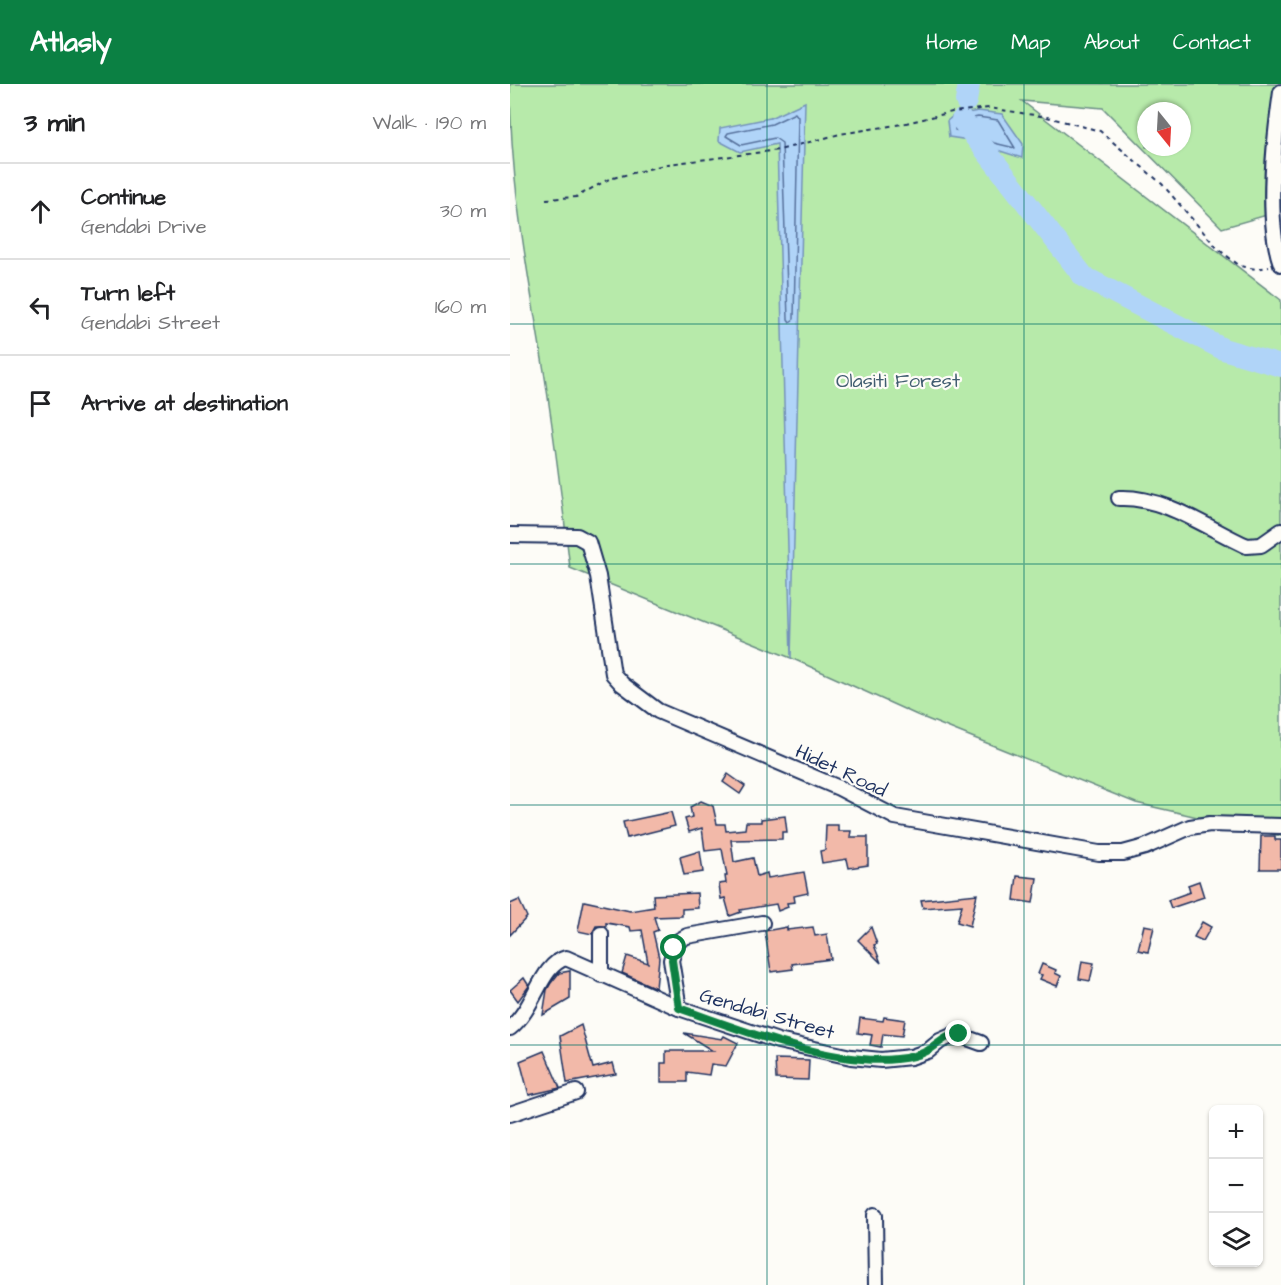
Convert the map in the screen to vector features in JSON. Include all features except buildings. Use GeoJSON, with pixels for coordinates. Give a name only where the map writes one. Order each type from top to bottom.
{"type":"FeatureCollection","features":[{"type":"Feature","properties":{"kind":"street"},"geometry":{"type":"LineString","coordinates":[[1277,266],[1273,215],[1276,129],[1281,92]]}},
{"type":"Feature","properties":{"kind":"street"},"geometry":{"type":"LineString","coordinates":[[1119,498],[1134,497],[1166,507],[1247,546],[1261,545],[1281,531]]}},
{"type":"Feature","properties":{"kind":"street","name":"Hidet Road"},"geometry":{"type":"LineString","coordinates":[[510,535],[577,536],[588,542],[598,576],[613,674],[636,695],[658,711],[839,788],[895,817],[1099,853],[1123,853],[1145,847],[1190,827],[1210,824],[1281,825]]}},
{"type":"Feature","properties":{"kind":"street"},"geometry":{"type":"LineString","coordinates":[[679,1008],[672,960],[678,941],[687,936],[762,923]]}},
{"type":"Feature","properties":{"kind":"street"},"geometry":{"type":"LineString","coordinates":[[601,934],[601,975]]}},
{"type":"Feature","properties":{"kind":"street","name":"Gendabi Street"},"geometry":{"type":"LineString","coordinates":[[510,1028],[528,1009],[554,963],[570,958],[601,975],[679,1008],[778,1041],[851,1057],[881,1060],[911,1057],[956,1034],[981,1043]]}},
{"type":"Feature","properties":{"kind":"street"},"geometry":{"type":"LineString","coordinates":[[510,1113],[576,1092]]}},
{"type":"Feature","properties":{"kind":"street"},"geometry":{"type":"LineString","coordinates":[[875,1215],[876,1285]]}},
{"type":"Feature","properties":{"kind":"path"},"geometry":{"type":"LineString","coordinates":[[546,199],[576,197],[609,179],[668,164],[779,150],[840,134],[902,124],[952,112],[989,108],[1047,117],[1100,131],[1162,184],[1218,249],[1240,266],[1256,269],[1277,266]]}},
{"type":"Feature","properties":{"kind":"green space","name":"Olasiti Forest"},"geometry":{"type":"Polygon","coordinates":[[[510,84],[1281,84],[1281,211],[1222,228],[1151,156],[1191,156],[1191,102],[1137,102],[1137,142],[1103,108],[1022,101],[1281,300],[1281,836],[1136,803],[917,715],[791,658],[570,568],[551,415],[520,225],[513,155],[510,84]]]}},
{"type":"Feature","properties":{"kind":"water"},"geometry":{"type":"Polygon","coordinates":[[[805,102],[791,658],[777,144],[740,152],[719,141],[720,128],[770,118],[805,102]]]}},
{"type":"Feature","properties":{"kind":"water"},"geometry":{"type":"Polygon","coordinates":[[[978,111],[1002,114],[1023,144],[1022,158],[991,148],[982,142],[949,137],[947,121],[953,116],[978,111]]]}},
{"type":"Feature","properties":{"kind":"waterway"},"geometry":{"type":"LineString","coordinates":[[966,101],[969,84]]}},
{"type":"Feature","properties":{"kind":"waterway"},"geometry":{"type":"LineString","coordinates":[[962,120],[1084,277],[1223,349],[1281,366]]}},
{"type":"Feature","properties":{"kind":"route"},"geometry":{"type":"LineString","coordinates":[[674,948],[672,960],[679,1008],[778,1041],[851,1057],[881,1060],[921,1054],[940,1041],[959,1034]]}}]}
